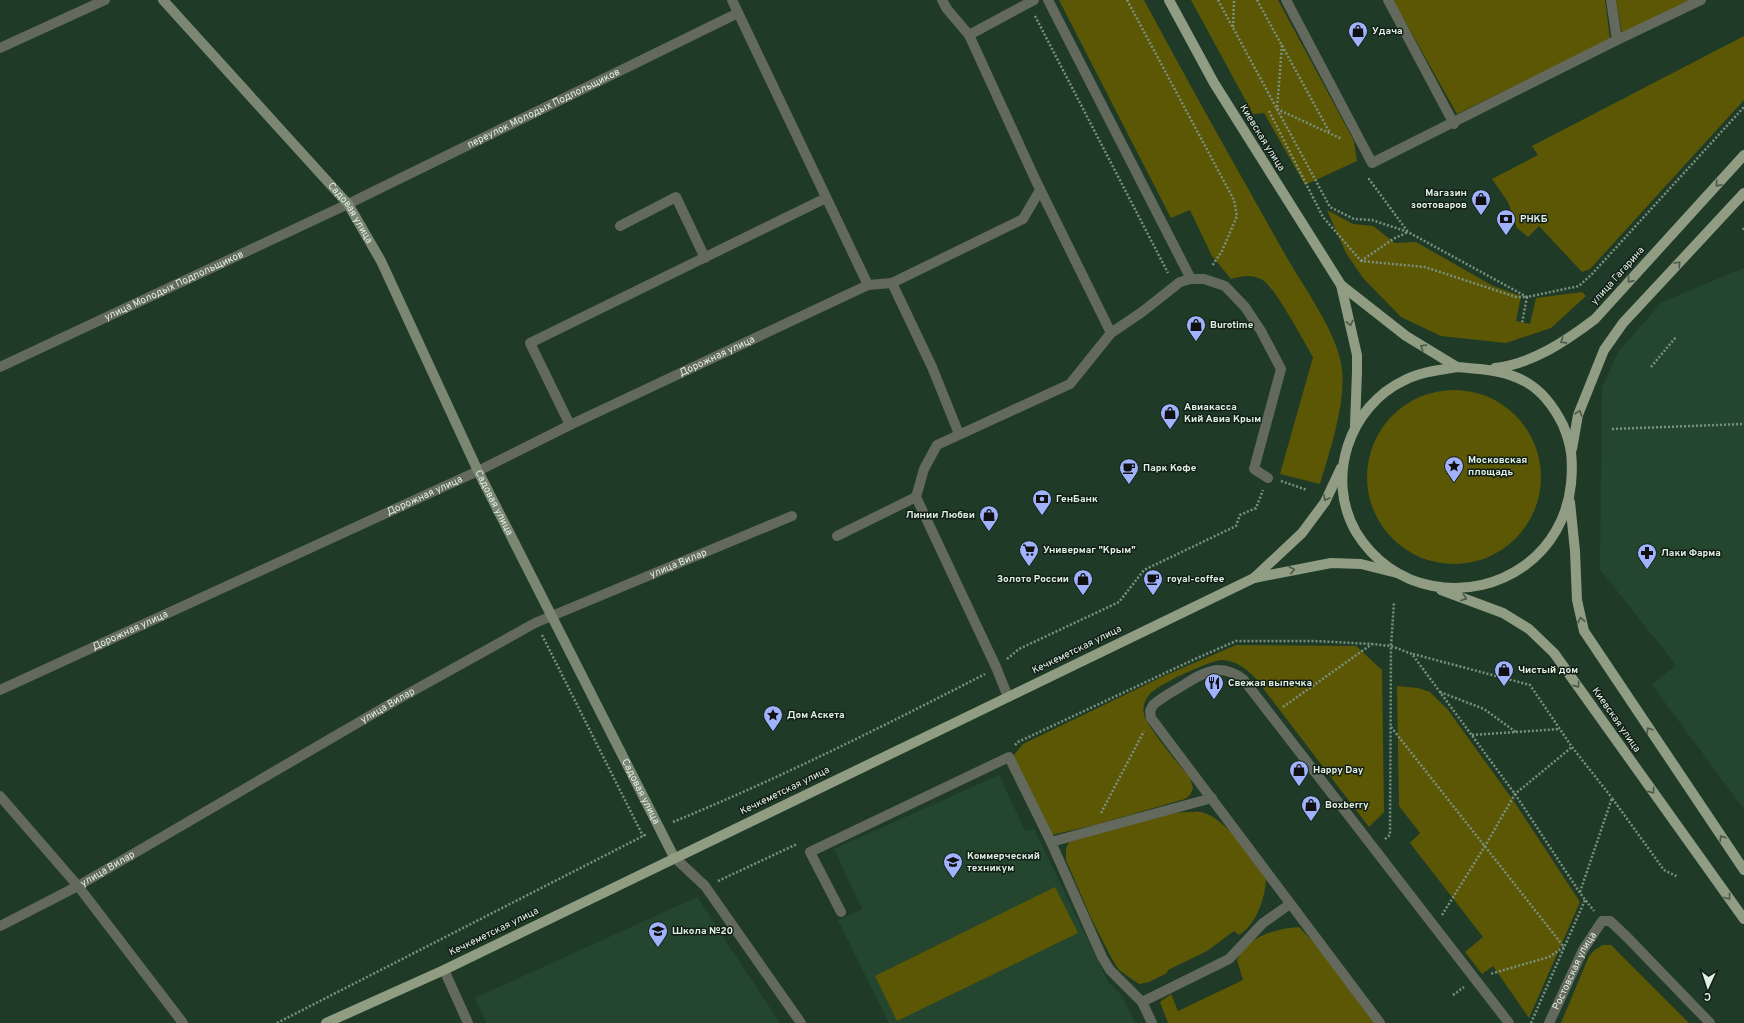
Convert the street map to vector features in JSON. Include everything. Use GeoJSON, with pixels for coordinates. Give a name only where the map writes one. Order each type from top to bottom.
{"type":"FeatureCollection","features":[{"type":"Feature","properties":{"kind":"main road","name":"Садовая улица"},"geometry":{"type":"LineString","coordinates":[[163,0],[348,204],[381,261],[478,471],[674,857]]}},
{"type":"Feature","properties":{"kind":"main road","name":"Киевская улица"},"geometry":{"type":"LineString","coordinates":[[1169,0],[1214,83],[1341,285],[1406,336],[1457,367]]}},
{"type":"Feature","properties":{"kind":"main road","name":"улица Гагарина"},"geometry":{"type":"LineString","coordinates":[[1481,369],[1508,367],[1545,351],[1574,334],[1595,319],[1744,155]]}},
{"type":"Feature","properties":{"kind":"main road"},"geometry":{"type":"LineString","coordinates":[[1744,193],[1623,323],[1604,350],[1578,415],[1572,451],[1572,473],[1569,500],[1576,551],[1578,600],[1584,631],[1744,870]]}},
{"type":"Feature","properties":{"kind":"main road","name":"Киевская улица"},"geometry":{"type":"LineString","coordinates":[[1341,285],[1356,355],[1357,372],[1354,428]]}},
{"type":"Feature","properties":{"kind":"main road"},"geometry":{"type":"LineString","coordinates":[[1569,500],[1556,533],[1542,550],[1521,569],[1499,580],[1479,585],[1448,588],[1428,585],[1397,573],[1372,553],[1353,526],[1347,512],[1344,496],[1343,463],[1347,446],[1354,428],[1371,405],[1393,386],[1419,374],[1457,367],[1507,373],[1528,382],[1556,411],[1572,451]]}},
{"type":"Feature","properties":{"kind":"main road","name":"Кечкеметская улица"},"geometry":{"type":"LineString","coordinates":[[1254,578],[1302,533],[1324,502],[1343,463]]}},
{"type":"Feature","properties":{"kind":"main road","name":"Кечкеметская улица"},"geometry":{"type":"LineString","coordinates":[[326,1023],[444,970],[674,857],[1254,578],[1331,563],[1361,564],[1397,573]]}},
{"type":"Feature","properties":{"kind":"main road","name":"Киевская улица"},"geometry":{"type":"LineString","coordinates":[[1428,585],[1503,613],[1529,629],[1554,653],[1744,919]]}},
{"type":"Feature","properties":{"kind":"street"},"geometry":{"type":"LineString","coordinates":[[0,48],[105,0]]}},
{"type":"Feature","properties":{"kind":"street"},"geometry":{"type":"LineString","coordinates":[[732,0],[868,285],[892,283],[1023,219],[1040,190]]}},
{"type":"Feature","properties":{"kind":"street"},"geometry":{"type":"LineString","coordinates":[[942,0],[947,9],[969,35],[1040,190],[1110,333]]}},
{"type":"Feature","properties":{"kind":"street"},"geometry":{"type":"LineString","coordinates":[[1048,0],[1191,279]]}},
{"type":"Feature","properties":{"kind":"street"},"geometry":{"type":"LineString","coordinates":[[1286,0],[1372,163],[1454,124],[1617,40],[1701,0]]}},
{"type":"Feature","properties":{"kind":"street"},"geometry":{"type":"LineString","coordinates":[[1388,0],[1454,124]]}},
{"type":"Feature","properties":{"kind":"street"},"geometry":{"type":"LineString","coordinates":[[1611,0],[1617,40]]}},
{"type":"Feature","properties":{"kind":"street"},"geometry":{"type":"LineString","coordinates":[[969,35],[1029,2]]}},
{"type":"Feature","properties":{"kind":"street","name":"переулок Молодых Подпольщиков"},"geometry":{"type":"LineString","coordinates":[[348,204],[738,13]]}},
{"type":"Feature","properties":{"kind":"street"},"geometry":{"type":"LineString","coordinates":[[620,226],[676,197],[705,258]]}},
{"type":"Feature","properties":{"kind":"street"},"geometry":{"type":"LineString","coordinates":[[570,425],[530,343],[826,198]]}},
{"type":"Feature","properties":{"kind":"street","name":"улица Молодых Подпольщиков"},"geometry":{"type":"LineString","coordinates":[[0,367],[348,204]]}},
{"type":"Feature","properties":{"kind":"street"},"geometry":{"type":"LineString","coordinates":[[1008,697],[996,668],[916,497],[924,469],[937,444],[1070,384],[1110,333],[1142,312],[1180,282],[1191,279],[1204,279],[1225,286],[1246,307],[1282,369],[1254,470],[1268,478]]}},
{"type":"Feature","properties":{"kind":"street"},"geometry":{"type":"LineString","coordinates":[[892,283],[932,367],[959,434]]}},
{"type":"Feature","properties":{"kind":"street","name":"Дорожная улица"},"geometry":{"type":"LineString","coordinates":[[0,690],[478,471],[570,425],[868,285]]}},
{"type":"Feature","properties":{"kind":"street"},"geometry":{"type":"LineString","coordinates":[[837,536],[916,497]]}},
{"type":"Feature","properties":{"kind":"street","name":"улица Вилар"},"geometry":{"type":"LineString","coordinates":[[0,926],[78,886],[402,697],[535,622],[792,516]]}},
{"type":"Feature","properties":{"kind":"street"},"geometry":{"type":"LineString","coordinates":[[1380,1023],[1212,798],[1150,718],[1150,711],[1153,704],[1204,672],[1225,670],[1235,673],[1244,679],[1509,1023]]}},
{"type":"Feature","properties":{"kind":"street"},"geometry":{"type":"LineString","coordinates":[[841,912],[810,852],[1009,757],[1051,842],[1102,957],[1110,970],[1142,1002],[1152,1023]]}},
{"type":"Feature","properties":{"kind":"street"},"geometry":{"type":"LineString","coordinates":[[0,796],[78,886],[183,1023]]}},
{"type":"Feature","properties":{"kind":"street"},"geometry":{"type":"LineString","coordinates":[[1051,842],[1212,798]]}},
{"type":"Feature","properties":{"kind":"street","name":"Садовая улица"},"geometry":{"type":"LineString","coordinates":[[674,857],[705,886],[801,1023]]}},
{"type":"Feature","properties":{"kind":"street"},"geometry":{"type":"LineString","coordinates":[[1142,1002],[1229,959],[1263,923],[1290,904]]}},
{"type":"Feature","properties":{"kind":"street"},"geometry":{"type":"LineString","coordinates":[[1602,921],[1610,921],[1626,936],[1710,1023]]}},
{"type":"Feature","properties":{"kind":"street","name":"Ростовская улица"},"geometry":{"type":"LineString","coordinates":[[1549,1023],[1583,950],[1602,921]]}},
{"type":"Feature","properties":{"kind":"street"},"geometry":{"type":"LineString","coordinates":[[444,970],[468,1023]]}},
{"type":"Feature","properties":{"kind":"path"},"geometry":{"type":"LineString","coordinates":[[1127,0],[1234,200],[1237,216],[1222,251],[1204,279]]}},
{"type":"Feature","properties":{"kind":"path"},"geometry":{"type":"LineString","coordinates":[[1218,0],[1330,207],[1354,219],[1372,220],[1408,232],[1527,298]]}},
{"type":"Feature","properties":{"kind":"path"},"geometry":{"type":"LineString","coordinates":[[1233,28],[1234,0]]}},
{"type":"Feature","properties":{"kind":"path"},"geometry":{"type":"LineString","coordinates":[[1257,0],[1330,133]]}},
{"type":"Feature","properties":{"kind":"path"},"geometry":{"type":"LineString","coordinates":[[1029,2],[1174,286]]}},
{"type":"Feature","properties":{"kind":"path"},"geometry":{"type":"LineString","coordinates":[[1277,109],[1282,45]]}},
{"type":"Feature","properties":{"kind":"path"},"geometry":{"type":"LineString","coordinates":[[1269,111],[1323,217],[1361,261],[1425,267],[1516,297],[1527,298],[1579,286],[1592,274],[1744,107]]}},
{"type":"Feature","properties":{"kind":"path"},"geometry":{"type":"LineString","coordinates":[[1277,109],[1343,139]]}},
{"type":"Feature","properties":{"kind":"path"},"geometry":{"type":"LineString","coordinates":[[1372,163],[1369,179],[1408,232]]}},
{"type":"Feature","properties":{"kind":"path"},"geometry":{"type":"LineString","coordinates":[[1361,261],[1393,239],[1408,232]]}},
{"type":"Feature","properties":{"kind":"path"},"geometry":{"type":"LineString","coordinates":[[1522,323],[1527,298]]}},
{"type":"Feature","properties":{"kind":"path"},"geometry":{"type":"LineString","coordinates":[[1650,367],[1676,337]]}},
{"type":"Feature","properties":{"kind":"path"},"geometry":{"type":"LineString","coordinates":[[1612,429],[1744,424]]}},
{"type":"Feature","properties":{"kind":"path"},"geometry":{"type":"LineString","coordinates":[[1278,480],[1307,490]]}},
{"type":"Feature","properties":{"kind":"path"},"geometry":{"type":"LineString","coordinates":[[1374,848],[1390,835],[1391,646],[1394,602]]}},
{"type":"Feature","properties":{"kind":"path"},"geometry":{"type":"LineString","coordinates":[[535,622],[643,836]]}},
{"type":"Feature","properties":{"kind":"path"},"geometry":{"type":"LineString","coordinates":[[1009,757],[1012,749],[1018,742],[1194,659],[1236,641],[1315,641],[1391,646],[1412,654],[1530,685],[1572,747],[1612,798],[1664,870],[1678,877]]}},
{"type":"Feature","properties":{"kind":"path"},"geometry":{"type":"LineString","coordinates":[[1271,715],[1372,644]]}},
{"type":"Feature","properties":{"kind":"path"},"geometry":{"type":"LineString","coordinates":[[1412,654],[1515,794],[1580,893],[1602,921]]}},
{"type":"Feature","properties":{"kind":"path"},"geometry":{"type":"LineString","coordinates":[[1439,691],[1484,709],[1516,732]]}},
{"type":"Feature","properties":{"kind":"path"},"geometry":{"type":"LineString","coordinates":[[1091,831],[1150,718]]}},
{"type":"Feature","properties":{"kind":"path"},"geometry":{"type":"LineString","coordinates":[[1391,727],[1564,946]]}},
{"type":"Feature","properties":{"kind":"path"},"geometry":{"type":"LineString","coordinates":[[1471,735],[1560,729]]}},
{"type":"Feature","properties":{"kind":"path"},"geometry":{"type":"LineString","coordinates":[[1435,927],[1515,794],[1572,747]]}},
{"type":"Feature","properties":{"kind":"path"},"geometry":{"type":"LineString","coordinates":[[1580,893],[1612,798]]}},
{"type":"Feature","properties":{"kind":"path"},"geometry":{"type":"LineString","coordinates":[[277,1023],[659,828]]}},
{"type":"Feature","properties":{"kind":"path"},"geometry":{"type":"LineString","coordinates":[[705,886],[804,841],[810,852]]}},
{"type":"Feature","properties":{"kind":"path"},"geometry":{"type":"LineString","coordinates":[[1531,1023],[1585,900]]}},
{"type":"Feature","properties":{"kind":"path"},"geometry":{"type":"LineString","coordinates":[[1475,979],[1549,957],[1564,946]]}},
{"type":"Feature","properties":{"kind":"shaded area"},"geometry":{"type":"Polygon","coordinates":[[[1059,0],[1144,0],[1286,256],[1318,308],[1338,350],[1343,377],[1337,424],[1320,484],[1280,474],[1313,357],[1281,302],[1267,283],[1257,277],[1250,276],[1231,279],[1212,256],[1190,210],[1171,218],[1059,0]]]}},
{"type":"Feature","properties":{"kind":"shaded area"},"geometry":{"type":"Polygon","coordinates":[[[1191,0],[1278,0],[1354,141],[1357,161],[1305,185],[1264,113],[1253,114],[1191,0]]]}},
{"type":"Feature","properties":{"kind":"shaded area"},"geometry":{"type":"Polygon","coordinates":[[[1393,0],[1605,0],[1610,39],[1457,114],[1393,0]]]}},
{"type":"Feature","properties":{"kind":"shaded area"},"geometry":{"type":"Polygon","coordinates":[[[1616,0],[1694,0],[1622,34],[1616,0]]]}},
{"type":"Feature","properties":{"kind":"shaded area"},"geometry":{"type":"Polygon","coordinates":[[[1744,36],[1744,100],[1590,269],[1582,272],[1539,226],[1528,237],[1517,228],[1508,202],[1492,179],[1538,155],[1532,146],[1744,36]]]}},
{"type":"Feature","properties":{"kind":"shaded area"},"geometry":{"type":"Polygon","coordinates":[[[1327,210],[1353,224],[1373,226],[1395,243],[1416,242],[1493,286],[1521,296],[1516,321],[1530,324],[1536,298],[1582,292],[1586,296],[1551,328],[1506,343],[1441,336],[1401,317],[1363,278],[1346,253],[1327,210]]]}},
{"type":"Feature","properties":{"kind":"shaded area"},"geometry":{"type":"Polygon","coordinates":[[[1744,268],[1744,809],[1652,685],[1676,665],[1600,569],[1602,388],[1618,352],[1662,302],[1744,268]]]}},
{"type":"Feature","properties":{"kind":"shaded area","name":"Московская площадь"},"geometry":{"type":"Polygon","coordinates":[[[1463,390],[1487,396],[1503,404],[1516,415],[1527,428],[1535,444],[1540,460],[1540,494],[1535,510],[1527,526],[1516,539],[1503,550],[1479,561],[1463,564],[1445,564],[1429,561],[1405,550],[1392,539],[1381,526],[1373,510],[1368,494],[1367,468],[1370,452],[1381,428],[1392,415],[1405,404],[1421,396],[1437,391],[1463,390]]]}},
{"type":"Feature","properties":{"kind":"shaded area"},"geometry":{"type":"Polygon","coordinates":[[[1236,645],[1356,646],[1382,670],[1384,812],[1369,827],[1256,679],[1241,666],[1233,662],[1223,660],[1196,668],[1172,680],[1153,691],[1146,699],[1144,704],[1143,709],[1146,720],[1164,746],[1190,778],[1193,788],[1190,795],[1185,799],[1098,824],[1052,835],[1013,756],[1023,744],[1164,676],[1236,645]]]}},
{"type":"Feature","properties":{"kind":"shaded area"},"geometry":{"type":"Polygon","coordinates":[[[1397,686],[1418,688],[1430,692],[1448,710],[1515,803],[1580,902],[1529,1018],[1493,966],[1482,974],[1465,952],[1483,937],[1410,843],[1420,833],[1399,806],[1397,686]]]}},
{"type":"Feature","properties":{"kind":"shaded area","name":"Коммерческий техникум"},"geometry":{"type":"Polygon","coordinates":[[[999,775],[1025,831],[1034,829],[1108,982],[1122,996],[1135,1023],[889,1023],[838,920],[862,909],[834,849],[999,775]]]}},
{"type":"Feature","properties":{"kind":"shaded area"},"geometry":{"type":"Polygon","coordinates":[[[1202,812],[1213,817],[1222,823],[1246,851],[1266,879],[1262,902],[1251,924],[1239,935],[1234,931],[1207,951],[1168,970],[1167,973],[1149,982],[1139,984],[1119,970],[1112,959],[1091,918],[1066,860],[1066,849],[1069,842],[1172,813],[1202,812]]]}},
{"type":"Feature","properties":{"kind":"shaded area"},"geometry":{"type":"Polygon","coordinates":[[[1055,887],[1078,933],[897,1021],[875,976],[1055,887]]]}},
{"type":"Feature","properties":{"kind":"shaded area","name":"Школа №20"},"geometry":{"type":"Polygon","coordinates":[[[697,897],[780,1023],[486,1023],[475,998],[697,897]]]}},
{"type":"Feature","properties":{"kind":"shaded area"},"geometry":{"type":"Polygon","coordinates":[[[1299,927],[1320,949],[1374,1023],[1168,1023],[1160,1002],[1171,994],[1178,1011],[1243,980],[1237,960],[1248,945],[1263,935],[1271,932],[1299,927]]]}},
{"type":"Feature","properties":{"kind":"shaded area"},"geometry":{"type":"Polygon","coordinates":[[[1603,945],[1611,945],[1689,1023],[1561,1023],[1589,956],[1603,945]]]}},
{"type":"Feature","properties":{"kind":"place","name":"Удача"},"geometry":{"type":"Point","coordinates":[1358,48]}},
{"type":"Feature","properties":{"kind":"place","name":"Магазин зоотоваров"},"geometry":{"type":"Point","coordinates":[1481,216]}},
{"type":"Feature","properties":{"kind":"place","name":"РНКБ"},"geometry":{"type":"Point","coordinates":[1506,236]}},
{"type":"Feature","properties":{"kind":"place","name":"Burotime"},"geometry":{"type":"Point","coordinates":[1196,342]}},
{"type":"Feature","properties":{"kind":"place","name":"Авиакасса Кий Авиа Крым"},"geometry":{"type":"Point","coordinates":[1170,430]}},
{"type":"Feature","properties":{"kind":"place","name":"Московская площадь"},"geometry":{"type":"Point","coordinates":[1454,483]}},
{"type":"Feature","properties":{"kind":"place","name":"Парк Кофе"},"geometry":{"type":"Point","coordinates":[1129,485]}},
{"type":"Feature","properties":{"kind":"place","name":"ГенБанк"},"geometry":{"type":"Point","coordinates":[1042,516]}},
{"type":"Feature","properties":{"kind":"place","name":"Линии Любви"},"geometry":{"type":"Point","coordinates":[989,532]}},
{"type":"Feature","properties":{"kind":"place","name":"Универмаг \"Крым\""},"geometry":{"type":"Point","coordinates":[1029,567]}},
{"type":"Feature","properties":{"kind":"place","name":"Лаки Фарма"},"geometry":{"type":"Point","coordinates":[1647,570]}},
{"type":"Feature","properties":{"kind":"place","name":"Золото России"},"geometry":{"type":"Point","coordinates":[1083,596]}},
{"type":"Feature","properties":{"kind":"place","name":"royal-coffee"},"geometry":{"type":"Point","coordinates":[1153,596]}},
{"type":"Feature","properties":{"kind":"place","name":"Чистый дом"},"geometry":{"type":"Point","coordinates":[1504,687]}},
{"type":"Feature","properties":{"kind":"place","name":"Свежая выпечка"},"geometry":{"type":"Point","coordinates":[1214,700]}},
{"type":"Feature","properties":{"kind":"place","name":"Дом Аскета"},"geometry":{"type":"Point","coordinates":[773,732]}},
{"type":"Feature","properties":{"kind":"place","name":"Happy Day"},"geometry":{"type":"Point","coordinates":[1299,787]}},
{"type":"Feature","properties":{"kind":"place","name":"Boxberry"},"geometry":{"type":"Point","coordinates":[1311,822]}},
{"type":"Feature","properties":{"kind":"place","name":"Коммерческий техникум"},"geometry":{"type":"Point","coordinates":[953,879]}},
{"type":"Feature","properties":{"kind":"place","name":"Школа №20"},"geometry":{"type":"Point","coordinates":[658,948]}}]}
